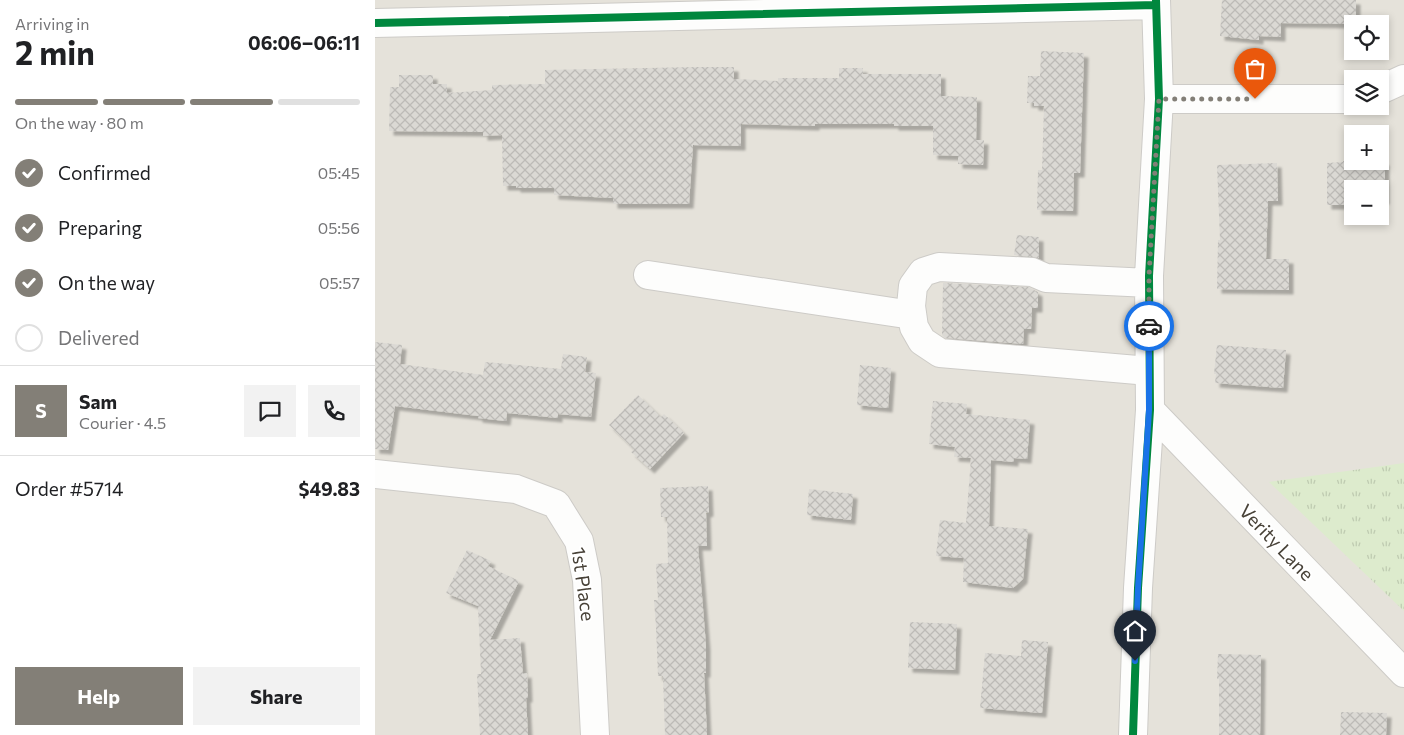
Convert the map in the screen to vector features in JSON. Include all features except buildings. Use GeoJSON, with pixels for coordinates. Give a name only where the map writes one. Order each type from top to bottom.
{"type":"FeatureCollection","features":[{"type":"Feature","properties":{"kind":"street"},"geometry":{"type":"LineString","coordinates":[[375,23],[1156,2],[1159,99],[1149,283],[1149,410],[1138,588],[1133,735]]}},
{"type":"Feature","properties":{"kind":"street"},"geometry":{"type":"LineString","coordinates":[[1389,86],[1404,79]]}},
{"type":"Feature","properties":{"kind":"street"},"geometry":{"type":"LineString","coordinates":[[1159,99],[1344,99]]}},
{"type":"Feature","properties":{"kind":"street"},"geometry":{"type":"LineString","coordinates":[[1149,283],[1046,278],[1032,272],[939,267],[923,272],[913,286],[911,306],[914,327],[922,341],[940,353],[1149,371]]}},
{"type":"Feature","properties":{"kind":"street"},"geometry":{"type":"LineString","coordinates":[[649,274],[912,315]]}},
{"type":"Feature","properties":{"kind":"street","name":"Verity Lane"},"geometry":{"type":"LineString","coordinates":[[1149,410],[1404,673]]}},
{"type":"Feature","properties":{"kind":"street","name":"1st Place"},"geometry":{"type":"LineString","coordinates":[[375,474],[515,489],[555,504],[579,541],[587,580],[595,735]]}},
{"type":"Feature","properties":{"kind":"shaded area"},"geometry":{"type":"Polygon","coordinates":[[[375,0],[1404,0],[1404,735],[375,735],[375,0]]]}},
{"type":"Feature","properties":{"kind":"green space"},"geometry":{"type":"Polygon","coordinates":[[[1404,463],[1404,611],[1269,482],[1404,463]]]}},
{"type":"Feature","properties":{"kind":"cycle path"},"geometry":{"type":"LineString","coordinates":[[1133,735],[1138,588],[1150,410],[1149,276],[1159,99],[1156,0]]}},
{"type":"Feature","properties":{"kind":"cycle path"},"geometry":{"type":"LineString","coordinates":[[375,23],[1156,5]]}},
{"type":"Feature","properties":{"kind":"way so far"},"geometry":{"type":"LineString","coordinates":[[1149,326],[1149,276],[1159,99],[1255,99]]}},
{"type":"Feature","properties":{"kind":"route"},"geometry":{"type":"LineString","coordinates":[[1135,661],[1149,410],[1149,326]]}}]}
